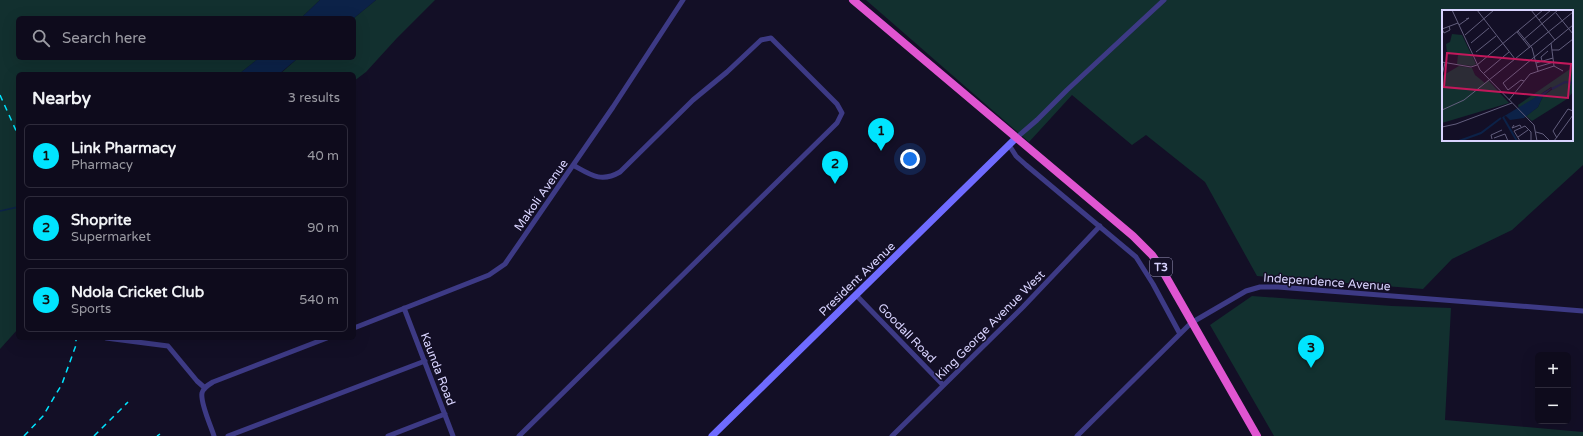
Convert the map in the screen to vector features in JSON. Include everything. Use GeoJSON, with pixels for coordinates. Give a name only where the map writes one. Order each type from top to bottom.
{"type":"FeatureCollection","features":[{"type":"Feature","properties":{"kind":"highway","name":"T3"},"geometry":{"type":"LineString","coordinates":[[853,0],[1144,247],[1161,268],[1191,323],[1257,436]]}},
{"type":"Feature","properties":{"kind":"main road","name":"President Avenue"},"geometry":{"type":"LineString","coordinates":[[712,436],[1016,138]]}},
{"type":"Feature","properties":{"kind":"street","name":"Makoli Avenue"},"geometry":{"type":"LineString","coordinates":[[356,327],[489,275],[500,268],[513,253],[683,0]]}},
{"type":"Feature","properties":{"kind":"street"},"geometry":{"type":"LineString","coordinates":[[1016,138],[1164,0]]}},
{"type":"Feature","properties":{"kind":"street"},"geometry":{"type":"LineString","coordinates":[[519,436],[832,128],[837,123],[842,113],[837,104],[771,38],[766,38],[761,40],[727,72],[693,100],[620,172],[607,178],[601,178],[593,176],[573,165]]}},
{"type":"Feature","properties":{"kind":"street"},"geometry":{"type":"LineString","coordinates":[[1009,145],[1016,156],[1026,165],[1136,257],[1153,284],[1180,334]]}},
{"type":"Feature","properties":{"kind":"street","name":"King George Avenue West"},"geometry":{"type":"LineString","coordinates":[[892,436],[1028,302],[1100,226]]}},
{"type":"Feature","properties":{"kind":"street","name":"Independence Avenue"},"geometry":{"type":"LineString","coordinates":[[1077,436],[1191,323],[1246,291],[1260,287],[1278,287],[1583,311]]}},
{"type":"Feature","properties":{"kind":"street","name":"Goodall Road"},"geometry":{"type":"LineString","coordinates":[[856,295],[943,385]]}},
{"type":"Feature","properties":{"kind":"street","name":"Kaunda Road"},"geometry":{"type":"LineString","coordinates":[[404,308],[453,436]]}},
{"type":"Feature","properties":{"kind":"street"},"geometry":{"type":"LineString","coordinates":[[122,340],[168,346],[196,381],[205,388]]}},
{"type":"Feature","properties":{"kind":"street"},"geometry":{"type":"LineString","coordinates":[[214,436],[202,402],[201,394],[205,388],[213,382],[322,340]]}},
{"type":"Feature","properties":{"kind":"street"},"geometry":{"type":"LineString","coordinates":[[228,436],[425,361]]}},
{"type":"Feature","properties":{"kind":"street"},"geometry":{"type":"LineString","coordinates":[[388,436],[444,414]]}},
{"type":"Feature","properties":{"kind":"green space"},"geometry":{"type":"Polygon","coordinates":[[[0,0],[320,0],[303,16],[16,16],[16,60],[256,60],[242,72],[16,72],[16,331],[0,349],[0,0]]]}},
{"type":"Feature","properties":{"kind":"green space"},"geometry":{"type":"Polygon","coordinates":[[[376,0],[435,0],[366,72],[356,80],[356,72],[282,72],[296,60],[356,60],[356,16],[376,0]]]}},
{"type":"Feature","properties":{"kind":"green space"},"geometry":{"type":"Polygon","coordinates":[[[866,0],[1583,0],[1583,165],[1512,230],[1452,259],[1423,289],[1257,276],[1205,182],[1146,135],[1132,145],[1072,95],[1029,142],[866,0]]]}},
{"type":"Feature","properties":{"kind":"green space"},"geometry":{"type":"Polygon","coordinates":[[[1252,296],[1392,306],[1451,308],[1445,420],[1583,432],[1583,436],[1274,436],[1210,325],[1252,296]]]}},
{"type":"Feature","properties":{"kind":"water"},"geometry":{"type":"Polygon","coordinates":[[[320,0],[376,0],[356,16],[303,16],[320,0]]]}},
{"type":"Feature","properties":{"kind":"water"},"geometry":{"type":"Polygon","coordinates":[[[256,60],[296,60],[281,72],[242,72],[256,60]]]}},
{"type":"Feature","properties":{"kind":"waterway"},"geometry":{"type":"LineString","coordinates":[[0,211],[16,207]]}},
{"type":"Feature","properties":{"kind":"railway"},"geometry":{"type":"LineString","coordinates":[[0,95],[16,131]]}},
{"type":"Feature","properties":{"kind":"railway"},"geometry":{"type":"LineString","coordinates":[[24,436],[43,416],[62,384],[76,345],[76,340]]}},
{"type":"Feature","properties":{"kind":"railway"},"geometry":{"type":"LineString","coordinates":[[94,436],[128,402]]}},
{"type":"Feature","properties":{"kind":"place","name":"Link Pharmacy"},"geometry":{"type":"Point","coordinates":[881,151]}},
{"type":"Feature","properties":{"kind":"place","name":"Shoprite"},"geometry":{"type":"Point","coordinates":[835,184]}},
{"type":"Feature","properties":{"kind":"place","name":"Ndola Cricket Club"},"geometry":{"type":"Point","coordinates":[1311,368]}}]}
